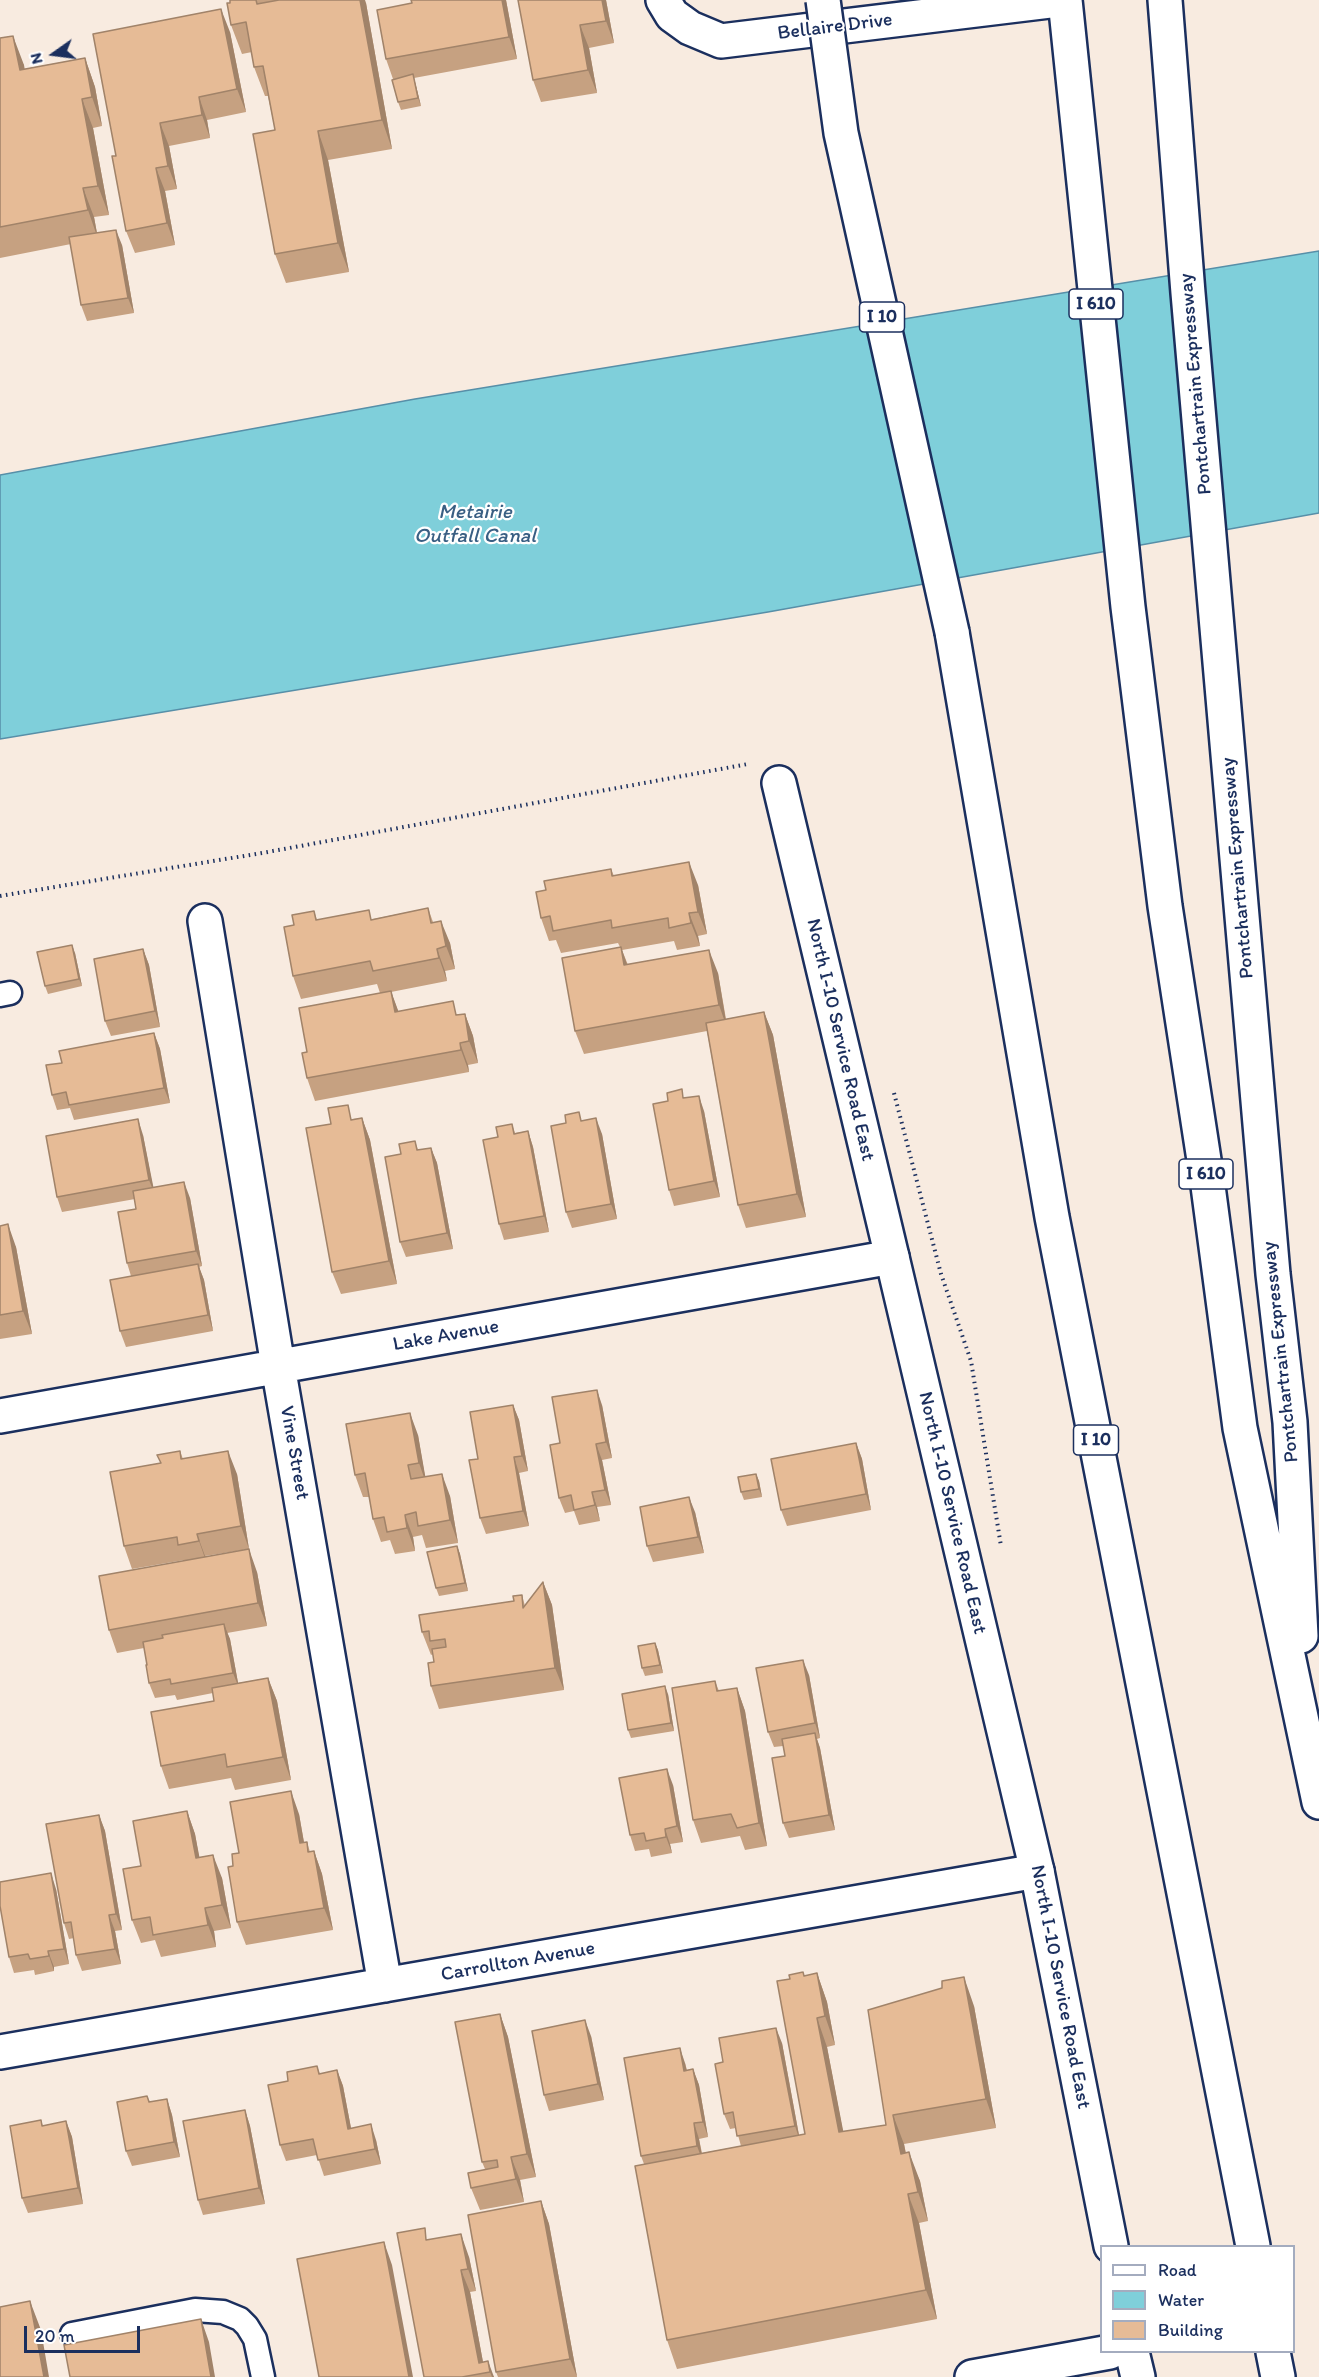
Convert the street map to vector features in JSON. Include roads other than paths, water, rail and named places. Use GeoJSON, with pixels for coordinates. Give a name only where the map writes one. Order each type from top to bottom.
{"type":"FeatureCollection","features":[{"type":"Feature","properties":{"kind":"main road","name":"Bellaire Drive"},"geometry":{"type":"LineString","coordinates":[[663,0],[672,15],[690,28],[721,41],[1058,0]]}},
{"type":"Feature","properties":{"kind":"main road","name":"I 10"},"geometry":{"type":"LineString","coordinates":[[823,0],[841,133],[952,632],[1052,1217],[1253,2245]]}},
{"type":"Feature","properties":{"kind":"main road","name":"I 610"},"geometry":{"type":"LineString","coordinates":[[1065,0],[1128,607],[1165,906],[1208,1186],[1240,1428],[1306,1737]]}},
{"type":"Feature","properties":{"kind":"main road","name":"Pontchartrain Expressway"},"geometry":{"type":"LineString","coordinates":[[1164,0],[1273,1274],[1290,1422],[1306,1737]]}},
{"type":"Feature","properties":{"kind":"main road","name":"North I-10 Service Road East"},"geometry":{"type":"LineString","coordinates":[[779,783],[1037,1871],[1112,2245]]}},
{"type":"Feature","properties":{"kind":"main road","name":"Vine Street"},"geometry":{"type":"LineString","coordinates":[[205,921],[278,1366],[385,1985]]}},
{"type":"Feature","properties":{"kind":"main road","name":"Lake Avenue"},"geometry":{"type":"LineString","coordinates":[[0,1416],[892,1257]]}},
{"type":"Feature","properties":{"kind":"main road"},"geometry":{"type":"LineString","coordinates":[[1306,1737],[1319,1802]]}},
{"type":"Feature","properties":{"kind":"main road","name":"Carrollton Avenue"},"geometry":{"type":"LineString","coordinates":[[0,2052],[1037,1871]]}},
{"type":"Feature","properties":{"kind":"main road"},"geometry":{"type":"LineString","coordinates":[[972,2377],[1104,2353]]}},
{"type":"Feature","properties":{"kind":"main road"},"geometry":{"type":"LineString","coordinates":[[1132,2353],[1138,2377]]}},
{"type":"Feature","properties":{"kind":"main road"},"geometry":{"type":"LineString","coordinates":[[1273,2353],[1278,2377]]}},
{"type":"Feature","properties":{"kind":"lane"},"geometry":{"type":"LineString","coordinates":[[72,2334],[195,2310],[223,2312],[240,2319],[247,2326],[255,2340],[263,2377]]}},
{"type":"Feature","properties":{"kind":"water","name":"Metairie Outfall Canal"},"geometry":{"type":"Polygon","coordinates":[[[1319,251],[1319,513],[768,612],[0,739],[0,475],[415,399],[1319,251]]]}}]}
